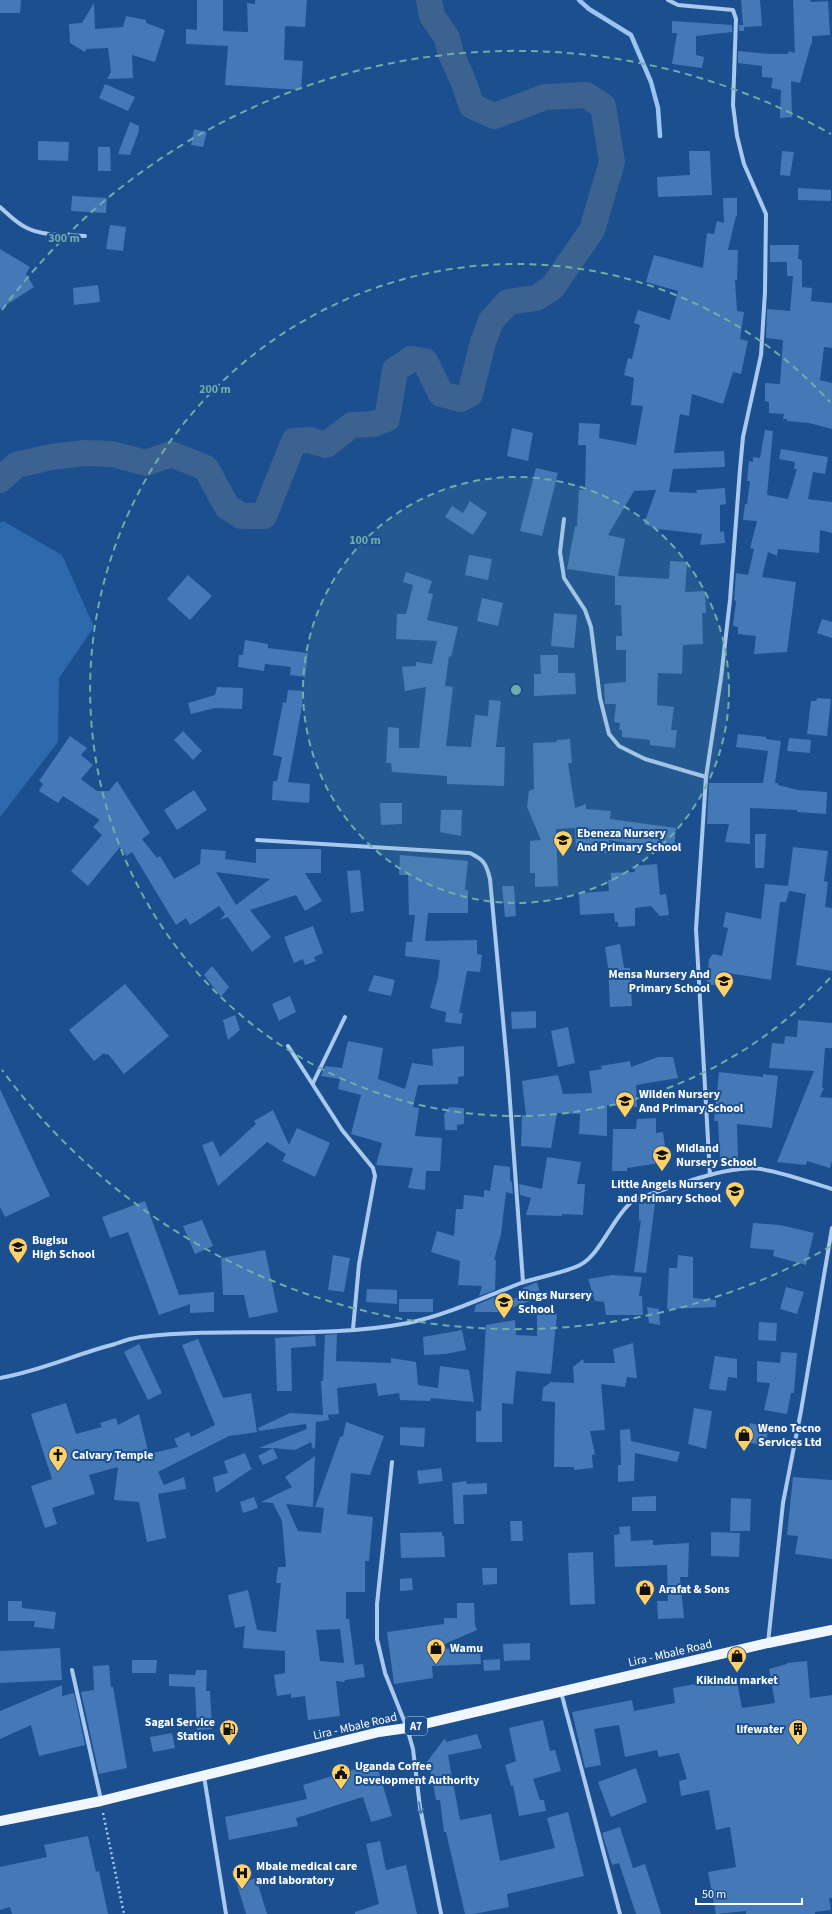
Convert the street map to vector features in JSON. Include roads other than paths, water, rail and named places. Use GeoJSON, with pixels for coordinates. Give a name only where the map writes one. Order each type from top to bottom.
{"type":"FeatureCollection","features":[{"type":"Feature","properties":{"kind":"main road","name":"Lira - Mbale Road"},"geometry":{"type":"LineString","coordinates":[[0,1821],[101,1801],[380,1732],[407,1728],[768,1643],[832,1630]]}},
{"type":"Feature","properties":{"kind":"street"},"geometry":{"type":"LineString","coordinates":[[668,0],[678,5],[733,10],[736,19],[733,105],[737,136],[744,164],[766,214],[765,292],[761,355],[743,437],[721,678],[706,777],[696,929],[710,1175]]}},
{"type":"Feature","properties":{"kind":"street"},"geometry":{"type":"LineString","coordinates":[[0,207],[12,219],[27,228],[47,233],[85,236]]}},
{"type":"Feature","properties":{"kind":"street"},"geometry":{"type":"LineString","coordinates":[[564,519],[560,552],[564,578],[585,610],[591,627],[600,698],[609,734],[619,746],[645,759],[706,777]]}},
{"type":"Feature","properties":{"kind":"street"},"geometry":{"type":"LineString","coordinates":[[257,840],[470,853],[482,859],[487,868],[490,887],[508,1074],[523,1282]]}},
{"type":"Feature","properties":{"kind":"street"},"geometry":{"type":"LineString","coordinates":[[313,1083],[345,1017]]}},
{"type":"Feature","properties":{"kind":"street"},"geometry":{"type":"LineString","coordinates":[[288,1046],[342,1130],[373,1168],[375,1176],[359,1264],[353,1329]]}},
{"type":"Feature","properties":{"kind":"street"},"geometry":{"type":"LineString","coordinates":[[0,1378],[25,1373],[87,1351],[140,1337],[199,1332],[353,1329],[407,1323],[431,1317],[523,1282],[580,1265],[590,1257],[625,1206],[634,1200],[710,1175],[748,1169],[761,1169],[832,1189]]}},
{"type":"Feature","properties":{"kind":"street"},"geometry":{"type":"LineString","coordinates":[[768,1643],[783,1503],[801,1411],[832,1228]]}},
{"type":"Feature","properties":{"kind":"street"},"geometry":{"type":"LineString","coordinates":[[392,1462],[377,1604],[377,1640],[385,1673],[407,1728],[413,1749],[420,1807],[441,1914]]}},
{"type":"Feature","properties":{"kind":"street"},"geometry":{"type":"LineString","coordinates":[[72,1670],[101,1801]]}},
{"type":"Feature","properties":{"kind":"street"},"geometry":{"type":"LineString","coordinates":[[561,1691],[620,1914]]}},
{"type":"Feature","properties":{"kind":"street"},"geometry":{"type":"LineString","coordinates":[[204,1776],[226,1914]]}},
{"type":"Feature","properties":{"kind":"waterway"},"geometry":{"type":"LineString","coordinates":[[0,480],[16,465],[51,457],[86,453],[112,454],[146,463],[171,454],[206,468],[227,507],[242,516],[264,516],[294,441],[309,440],[326,445],[352,425],[373,424],[387,419],[395,370],[411,359],[425,361],[441,394],[460,399],[470,394],[483,342],[491,321],[508,302],[536,298],[552,288],[592,230],[612,162],[603,106],[586,95],[545,97],[494,116],[472,106],[462,78],[451,54],[447,38],[432,16],[429,0]]}},
{"type":"Feature","properties":{"kind":"waterway"},"geometry":{"type":"LineString","coordinates":[[579,0],[589,9],[631,35],[651,82],[658,108],[660,136]]}},
{"type":"Feature","properties":{"kind":"place","name":"Ebeneza Nursery And Primary School"},"geometry":{"type":"Point","coordinates":[563,857]}},
{"type":"Feature","properties":{"kind":"place","name":"Mensa Nursery And Primary School"},"geometry":{"type":"Point","coordinates":[724,998]}},
{"type":"Feature","properties":{"kind":"place","name":"Wilden Nursery And Primary School"},"geometry":{"type":"Point","coordinates":[625,1118]}},
{"type":"Feature","properties":{"kind":"place","name":"Midland Nursery School"},"geometry":{"type":"Point","coordinates":[662,1172]}},
{"type":"Feature","properties":{"kind":"place","name":"Little Angels Nursery and Primary School"},"geometry":{"type":"Point","coordinates":[735,1208]}},
{"type":"Feature","properties":{"kind":"place","name":"Bugisu High School"},"geometry":{"type":"Point","coordinates":[18,1264]}},
{"type":"Feature","properties":{"kind":"place","name":"Kings Nursery School"},"geometry":{"type":"Point","coordinates":[504,1319]}},
{"type":"Feature","properties":{"kind":"place","name":"Weno Tecno Services Ltd"},"geometry":{"type":"Point","coordinates":[744,1452]}},
{"type":"Feature","properties":{"kind":"place","name":"Calvary Temple"},"geometry":{"type":"Point","coordinates":[58,1472]}},
{"type":"Feature","properties":{"kind":"place","name":"Arafat & Sons"},"geometry":{"type":"Point","coordinates":[645,1606]}},
{"type":"Feature","properties":{"kind":"place","name":"Wamu"},"geometry":{"type":"Point","coordinates":[436,1665]}},
{"type":"Feature","properties":{"kind":"place","name":"Kikindu market"},"geometry":{"type":"Point","coordinates":[737,1673]}},
{"type":"Feature","properties":{"kind":"place","name":"Sagal Service Station"},"geometry":{"type":"Point","coordinates":[229,1746]}},
{"type":"Feature","properties":{"kind":"place","name":"lifewater"},"geometry":{"type":"Point","coordinates":[798,1746]}},
{"type":"Feature","properties":{"kind":"place","name":"Uganda Coffee Development Authority"},"geometry":{"type":"Point","coordinates":[341,1790]}},
{"type":"Feature","properties":{"kind":"place","name":"Mbale medical care and laboratory"},"geometry":{"type":"Point","coordinates":[242,1890]}}]}
